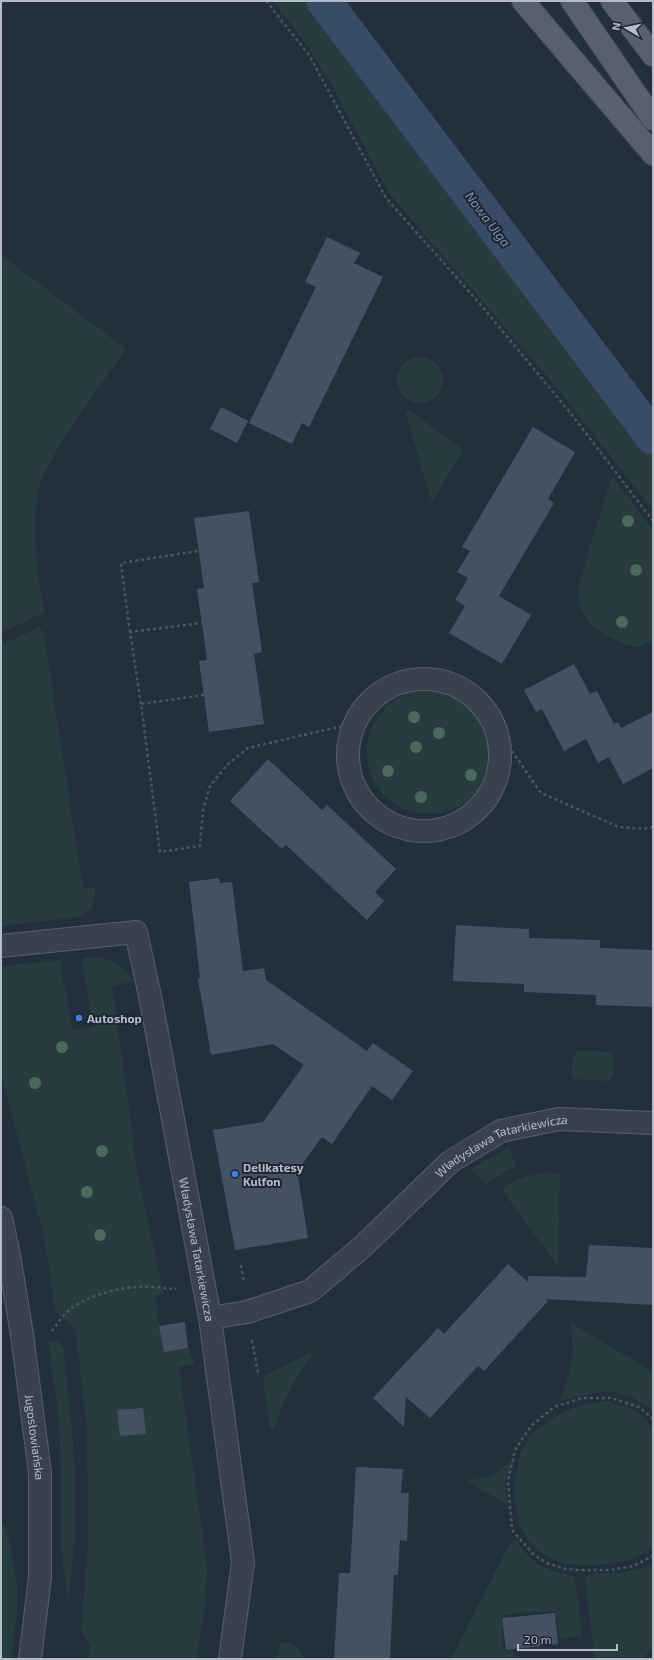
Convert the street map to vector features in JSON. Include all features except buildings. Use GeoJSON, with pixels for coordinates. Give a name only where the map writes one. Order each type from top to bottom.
{"type":"FeatureCollection","features":[{"type":"Feature","properties":{"kind":"main road"},"geometry":{"type":"LineString","coordinates":[[523,1],[653,154]]}},
{"type":"Feature","properties":{"kind":"main road"},"geometry":{"type":"LineString","coordinates":[[572,1],[653,119]]}},
{"type":"Feature","properties":{"kind":"main road"},"geometry":{"type":"LineString","coordinates":[[612,1],[653,55]]}},
{"type":"Feature","properties":{"kind":"street"},"geometry":{"type":"LineString","coordinates":[[428,678],[455,684],[480,701],[498,731],[500,771],[493,790],[474,814],[450,828],[421,832],[389,824],[365,804],[352,780],[347,747],[357,716],[376,694],[403,681],[428,678]]}},
{"type":"Feature","properties":{"kind":"street","name":"Władysława Tatarkiewicza"},"geometry":{"type":"LineString","coordinates":[[1,946],[136,932],[151,1001],[210,1318],[247,1312],[310,1291],[361,1248],[450,1162],[501,1131],[559,1119],[653,1123]]}},
{"type":"Feature","properties":{"kind":"street","name":"Jugosłowiańska"},"geometry":{"type":"LineString","coordinates":[[1,1218],[5,1256],[22,1335],[40,1473],[40,1577],[30,1659]]}},
{"type":"Feature","properties":{"kind":"street"},"geometry":{"type":"LineString","coordinates":[[210,1318],[243,1562],[230,1659]]}},
{"type":"Feature","properties":{"kind":"path"},"geometry":{"type":"LineString","coordinates":[[266,1],[308,55],[386,198],[481,305],[572,415],[653,522]]}},
{"type":"Feature","properties":{"kind":"path"},"geometry":{"type":"LineString","coordinates":[[198,551],[121,563],[160,852],[200,846],[203,810],[210,786],[228,764],[248,748],[355,723]]}},
{"type":"Feature","properties":{"kind":"path"},"geometry":{"type":"LineString","coordinates":[[130,632],[201,623]]}},
{"type":"Feature","properties":{"kind":"path"},"geometry":{"type":"LineString","coordinates":[[141,704],[204,695]]}},
{"type":"Feature","properties":{"kind":"path"},"geometry":{"type":"LineString","coordinates":[[498,731],[541,793],[619,827],[643,829],[653,827]]}},
{"type":"Feature","properties":{"kind":"path"},"geometry":{"type":"LineString","coordinates":[[52,1331],[65,1313],[79,1303],[119,1289],[137,1287],[205,1292]]}},
{"type":"Feature","properties":{"kind":"path"},"geometry":{"type":"LineString","coordinates":[[653,1419],[638,1408],[611,1398],[582,1398],[554,1407],[531,1426],[515,1450],[508,1481],[512,1530],[534,1556],[547,1563],[565,1569],[610,1570],[633,1566],[653,1556]]}},
{"type":"Feature","properties":{"kind":"green space"},"geometry":{"type":"Polygon","coordinates":[[[273,1],[313,1],[653,450],[653,510],[558,389],[389,193],[328,78],[307,45],[273,1]]]}},
{"type":"Feature","properties":{"kind":"green space"},"geometry":{"type":"Polygon","coordinates":[[[1,255],[126,349],[65,437],[43,475],[39,486],[36,506],[35,537],[37,567],[45,612],[1,633],[1,255]]]}},
{"type":"Feature","properties":{"kind":"green space"},"geometry":{"type":"Polygon","coordinates":[[[420,357],[433,361],[439,367],[443,380],[439,393],[433,399],[420,403],[407,399],[401,393],[397,380],[401,367],[407,361],[420,357]]]}},
{"type":"Feature","properties":{"kind":"green space"},"geometry":{"type":"Polygon","coordinates":[[[409,410],[463,450],[432,502],[405,411],[409,410]]]}},
{"type":"Feature","properties":{"kind":"green space"},"geometry":{"type":"Polygon","coordinates":[[[613,477],[653,530],[653,641],[637,647],[623,644],[597,629],[586,619],[580,605],[578,588],[610,481],[613,477]]]}},
{"type":"Feature","properties":{"kind":"green space"},"geometry":{"type":"Polygon","coordinates":[[[39,627],[44,634],[83,888],[95,887],[95,897],[91,909],[79,917],[1,926],[1,645],[39,627]]]}},
{"type":"Feature","properties":{"kind":"green space"},"geometry":{"type":"Polygon","coordinates":[[[429,690],[441,691],[453,695],[473,708],[486,728],[490,740],[490,764],[486,776],[473,796],[453,809],[441,813],[429,814],[417,813],[405,809],[385,796],[372,776],[368,764],[367,752],[368,740],[372,728],[385,708],[405,695],[417,691],[429,690]]]}},
{"type":"Feature","properties":{"kind":"green space"},"geometry":{"type":"Polygon","coordinates":[[[98,957],[118,964],[134,981],[112,986],[138,1176],[164,1295],[155,1296],[164,1352],[188,1348],[195,1364],[179,1367],[207,1568],[206,1595],[197,1659],[88,1659],[90,1645],[81,1631],[88,1544],[87,1426],[75,1328],[56,1313],[43,1232],[1,1074],[1,966],[60,960],[72,1030],[92,1027],[82,958],[98,957]]]}},
{"type":"Feature","properties":{"kind":"green space"},"geometry":{"type":"Polygon","coordinates":[[[578,1050],[611,1052],[614,1055],[613,1076],[609,1081],[573,1079],[572,1064],[574,1056],[578,1050]]]}},
{"type":"Feature","properties":{"kind":"green space"},"geometry":{"type":"Polygon","coordinates":[[[509,1147],[516,1167],[505,1171],[486,1184],[471,1169],[509,1147]]]}},
{"type":"Feature","properties":{"kind":"green space"},"geometry":{"type":"Polygon","coordinates":[[[552,1172],[560,1174],[558,1266],[502,1190],[519,1179],[532,1175],[552,1172]]]}},
{"type":"Feature","properties":{"kind":"green space"},"geometry":{"type":"Polygon","coordinates":[[[571,1323],[653,1372],[653,1410],[632,1397],[623,1394],[605,1392],[588,1394],[562,1401],[561,1398],[573,1353],[571,1323]]]}},
{"type":"Feature","properties":{"kind":"green space"},"geometry":{"type":"Polygon","coordinates":[[[57,1341],[63,1347],[73,1441],[75,1492],[74,1544],[69,1600],[65,1581],[61,1541],[60,1461],[57,1405],[48,1342],[57,1341]]]}},
{"type":"Feature","properties":{"kind":"green space"},"geometry":{"type":"Polygon","coordinates":[[[316,1350],[291,1388],[281,1408],[274,1430],[270,1429],[263,1378],[266,1375],[316,1350]]]}},
{"type":"Feature","properties":{"kind":"green space"},"geometry":{"type":"Polygon","coordinates":[[[607,1401],[638,1413],[653,1429],[653,1546],[634,1558],[620,1562],[597,1565],[578,1565],[561,1562],[547,1556],[535,1548],[526,1536],[519,1522],[515,1486],[522,1450],[533,1432],[558,1415],[590,1403],[607,1401]]]}},
{"type":"Feature","properties":{"kind":"green space"},"geometry":{"type":"Polygon","coordinates":[[[513,1460],[505,1483],[507,1505],[468,1481],[493,1475],[513,1460]]]}},
{"type":"Feature","properties":{"kind":"green space"},"geometry":{"type":"Polygon","coordinates":[[[2,1526],[6,1526],[17,1585],[17,1610],[11,1659],[1,1659],[2,1526]]]}},
{"type":"Feature","properties":{"kind":"green space"},"geometry":{"type":"Polygon","coordinates":[[[517,1541],[534,1561],[550,1570],[569,1574],[575,1578],[582,1636],[560,1639],[556,1611],[501,1615],[504,1651],[513,1650],[514,1659],[451,1659],[509,1545],[512,1542],[517,1541]]]}},
{"type":"Feature","properties":{"kind":"green space"},"geometry":{"type":"Polygon","coordinates":[[[653,1563],[653,1650],[640,1659],[595,1659],[585,1578],[591,1573],[630,1571],[653,1563]]]}},
{"type":"Feature","properties":{"kind":"green space"},"geometry":{"type":"Polygon","coordinates":[[[283,1642],[294,1645],[306,1659],[277,1659],[280,1644],[283,1642]]]}},
{"type":"Feature","properties":{"kind":"waterway","name":"Nowa Ulga"},"geometry":{"type":"LineString","coordinates":[[324,1],[653,437]]}},
{"type":"Feature","properties":{"kind":"place","name":"Autoshop"},"geometry":{"type":"Point","coordinates":[79,1018]}},
{"type":"Feature","properties":{"kind":"place","name":"Delikatesy Kulfon"},"geometry":{"type":"Point","coordinates":[235,1174]}}]}
